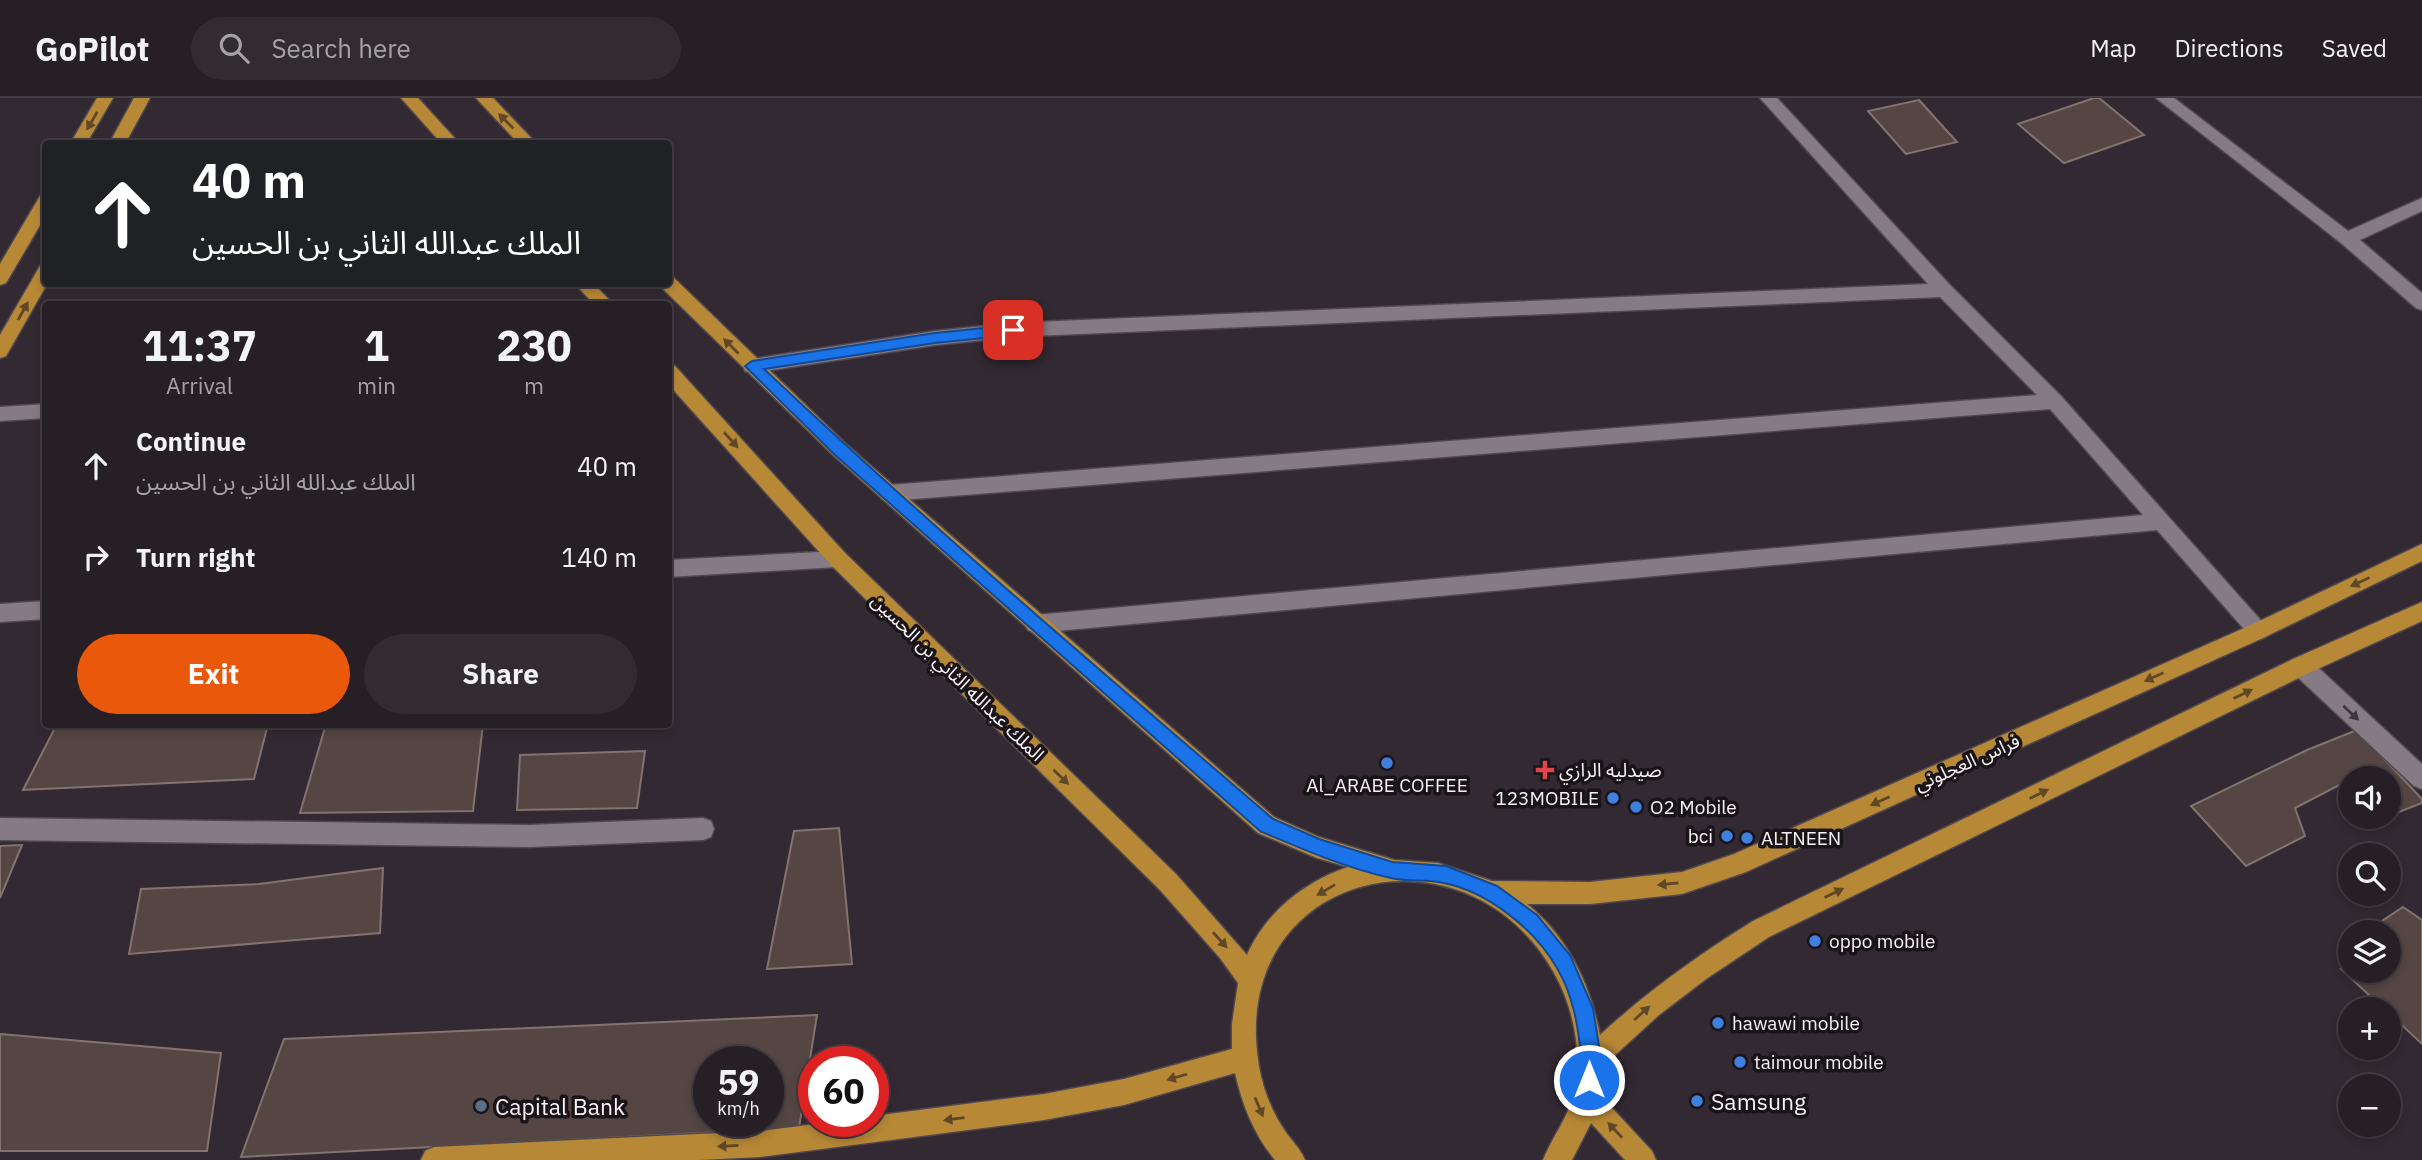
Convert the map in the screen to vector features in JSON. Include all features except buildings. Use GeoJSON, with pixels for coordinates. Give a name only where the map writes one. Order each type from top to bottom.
{"type":"FeatureCollection","features":[{"type":"Feature","properties":{"kind":"main road"},"geometry":{"type":"LineString","coordinates":[[80,140],[105,98]]}},
{"type":"Feature","properties":{"kind":"main road"},"geometry":{"type":"LineString","coordinates":[[119,140],[142,98]]}},
{"type":"Feature","properties":{"kind":"main road"},"geometry":{"type":"LineString","coordinates":[[409,98],[448,140]]}},
{"type":"Feature","properties":{"kind":"main road"},"geometry":{"type":"LineString","coordinates":[[484,98],[525,140]]}},
{"type":"Feature","properties":{"kind":"main road"},"geometry":{"type":"LineString","coordinates":[[0,279],[42,207]]}},
{"type":"Feature","properties":{"kind":"main road"},"geometry":{"type":"LineString","coordinates":[[0,351],[42,277]]}},
{"type":"Feature","properties":{"kind":"main road"},"geometry":{"type":"LineString","coordinates":[[587,287],[601,301]]}},
{"type":"Feature","properties":{"kind":"main road"},"geometry":{"type":"LineString","coordinates":[[672,287],[752,366],[889,493],[1266,825],[1317,847],[1392,870],[1446,874],[1491,892],[1531,921],[1563,961],[1584,1008],[1592,1059],[1587,1100],[1570,1143],[1556,1160]]}},
{"type":"Feature","properties":{"kind":"main road","name":"الملك عبدالله الثاني بن الحسين"},"geometry":{"type":"LineString","coordinates":[[672,376],[838,559],[1168,882],[1229,950],[1251,980]]}},
{"type":"Feature","properties":{"kind":"main road","name":"فراس العجلوني"},"geometry":{"type":"LineString","coordinates":[[1491,892],[1590,893],[1682,883],[1738,864],[2258,631],[2422,552]]}},
{"type":"Feature","properties":{"kind":"main road"},"geometry":{"type":"LineString","coordinates":[[1592,1059],[1650,1006],[1697,970],[1761,929],[2301,666],[2422,611]]}},
{"type":"Feature","properties":{"kind":"main road"},"geometry":{"type":"LineString","coordinates":[[1285,1159],[1258,1110],[1243,1058],[1244,1015],[1251,980],[1265,944],[1299,906],[1343,880],[1392,870]]}},
{"type":"Feature","properties":{"kind":"main road"},"geometry":{"type":"LineString","coordinates":[[434,1160],[760,1144],[1044,1107],[1124,1092],[1243,1058]]}},
{"type":"Feature","properties":{"kind":"main road"},"geometry":{"type":"LineString","coordinates":[[1587,1100],[1643,1160]]}},
{"type":"Feature","properties":{"kind":"street"},"geometry":{"type":"LineString","coordinates":[[1768,98],[1944,290],[2054,401],[2258,631]]}},
{"type":"Feature","properties":{"kind":"street"},"geometry":{"type":"LineString","coordinates":[[2164,98],[2347,239],[2422,303]]}},
{"type":"Feature","properties":{"kind":"street"},"geometry":{"type":"LineString","coordinates":[[2347,239],[2422,204]]}},
{"type":"Feature","properties":{"kind":"street"},"geometry":{"type":"LineString","coordinates":[[752,366],[935,338],[1013,330],[1944,290]]}},
{"type":"Feature","properties":{"kind":"street"},"geometry":{"type":"LineString","coordinates":[[889,493],[2054,401]]}},
{"type":"Feature","properties":{"kind":"street"},"geometry":{"type":"LineString","coordinates":[[0,414],[42,411]]}},
{"type":"Feature","properties":{"kind":"street"},"geometry":{"type":"LineString","coordinates":[[1035,624],[2159,522]]}},
{"type":"Feature","properties":{"kind":"street"},"geometry":{"type":"LineString","coordinates":[[672,569],[838,559]]}},
{"type":"Feature","properties":{"kind":"street"},"geometry":{"type":"LineString","coordinates":[[0,612],[42,610]]}},
{"type":"Feature","properties":{"kind":"street"},"geometry":{"type":"LineString","coordinates":[[2301,666],[2422,779]]}},
{"type":"Feature","properties":{"kind":"street"},"geometry":{"type":"LineString","coordinates":[[0,828],[529,836],[703,829]]}},
{"type":"Feature","properties":{"kind":"place","name":"Al_ARABE COFFEE"},"geometry":{"type":"Point","coordinates":[1387,763]}},
{"type":"Feature","properties":{"kind":"place","name":"صيدليه الرازي"},"geometry":{"type":"Point","coordinates":[1545,770]}},
{"type":"Feature","properties":{"kind":"place","name":"123MOBILE"},"geometry":{"type":"Point","coordinates":[1613,798]}},
{"type":"Feature","properties":{"kind":"place","name":"O2 Mobile"},"geometry":{"type":"Point","coordinates":[1636,807]}},
{"type":"Feature","properties":{"kind":"place","name":"bci"},"geometry":{"type":"Point","coordinates":[1727,836]}},
{"type":"Feature","properties":{"kind":"place","name":"ALTNEEN"},"geometry":{"type":"Point","coordinates":[1747,838]}},
{"type":"Feature","properties":{"kind":"place","name":"oppo mobile"},"geometry":{"type":"Point","coordinates":[1815,941]}},
{"type":"Feature","properties":{"kind":"place","name":"hawawi mobile"},"geometry":{"type":"Point","coordinates":[1718,1023]}},
{"type":"Feature","properties":{"kind":"place","name":"taimour mobile"},"geometry":{"type":"Point","coordinates":[1740,1062]}},
{"type":"Feature","properties":{"kind":"place","name":"Samsung"},"geometry":{"type":"Point","coordinates":[1697,1101]}},
{"type":"Feature","properties":{"kind":"place","name":"Capital Bank"},"geometry":{"type":"Point","coordinates":[481,1106]}},
{"type":"Feature","properties":{"kind":"route"},"geometry":{"type":"LineString","coordinates":[[1013,330],[935,338],[752,366],[840,450],[1266,825],[1317,847],[1392,870],[1446,874],[1491,892],[1531,921],[1563,961],[1584,1008],[1592,1059],[1589,1080]]}}]}
